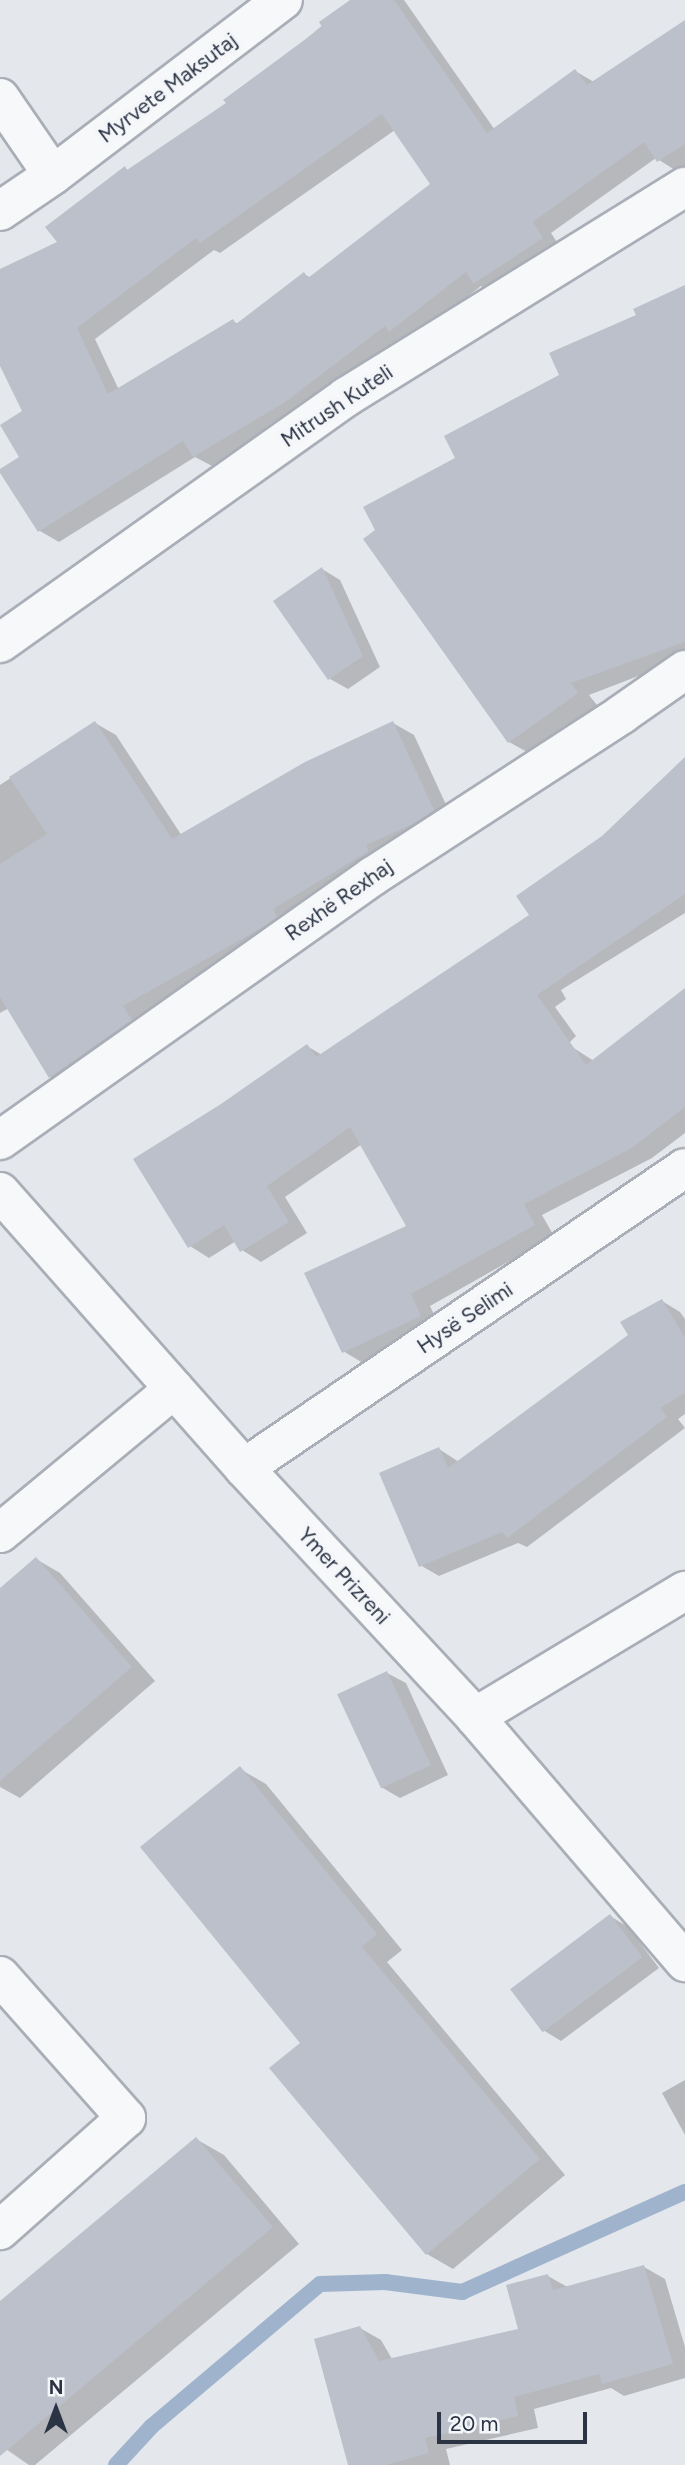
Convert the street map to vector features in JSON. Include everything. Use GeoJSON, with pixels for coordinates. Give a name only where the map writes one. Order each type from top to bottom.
{"type":"FeatureCollection","features":[{"type":"Feature","properties":{"kind":"street","name":"Myrvete Maksutaj"},"geometry":{"type":"LineString","coordinates":[[0,211],[53,175],[283,0]]}},
{"type":"Feature","properties":{"kind":"street"},"geometry":{"type":"LineString","coordinates":[[0,98],[53,175]]}},
{"type":"Feature","properties":{"kind":"street","name":"Mitrush Kuteli"},"geometry":{"type":"LineString","coordinates":[[0,643],[346,397],[685,187]]}},
{"type":"Feature","properties":{"kind":"street","name":"Rexhë Rexhaj"},"geometry":{"type":"LineString","coordinates":[[0,1140],[373,876],[685,670]]}},
{"type":"Feature","properties":{"kind":"street","name":"Hysë Selimi"},"geometry":{"type":"LineString","coordinates":[[244,1468],[685,1168]]}},
{"type":"Feature","properties":{"kind":"street","name":"Ymer Prizreni"},"geometry":{"type":"LineString","coordinates":[[0,1192],[244,1468],[475,1717],[685,1962]]}},
{"type":"Feature","properties":{"kind":"street"},"geometry":{"type":"LineString","coordinates":[[0,1533],[174,1389]]}},
{"type":"Feature","properties":{"kind":"street"},"geometry":{"type":"LineString","coordinates":[[475,1717],[685,1591]]}},
{"type":"Feature","properties":{"kind":"street"},"geometry":{"type":"LineString","coordinates":[[0,1976],[127,2118],[0,2230]]}},
{"type":"Feature","properties":{"kind":"building"},"geometry":{"type":"Polygon","coordinates":[[[350,0],[394,0],[487,133],[575,69],[587,85],[685,20],[685,144],[657,162],[644,142],[533,222],[543,238],[473,284],[466,272],[389,332],[385,326],[284,403],[193,457],[183,441],[38,532],[0,473],[0,469],[19,457],[0,425],[22,411],[0,366],[0,269],[57,242],[45,227],[125,166],[127,170],[226,103],[223,100],[322,27],[319,22],[350,0]],[[382,114],[200,243],[196,238],[77,328],[108,394],[233,319],[236,324],[304,272],[308,278],[430,184],[382,114]]]}},
{"type":"Feature","properties":{"kind":"building"},"geometry":{"type":"Polygon","coordinates":[[[685,285],[685,642],[571,683],[578,693],[508,743],[363,539],[375,530],[363,507],[455,458],[444,436],[559,375],[549,353],[636,315],[633,309],[685,285]]]}},
{"type":"Feature","properties":{"kind":"building"},"geometry":{"type":"Polygon","coordinates":[[[322,567],[363,656],[328,680],[273,601],[322,567]]]}},
{"type":"Feature","properties":{"kind":"building"},"geometry":{"type":"Polygon","coordinates":[[[95,721],[172,839],[305,762],[393,721],[434,810],[413,824],[366,845],[369,851],[273,909],[277,917],[263,927],[123,1006],[132,1020],[49,1078],[0,997],[0,864],[47,834],[9,777],[95,721]]]}},
{"type":"Feature","properties":{"kind":"building"},"geometry":{"type":"Polygon","coordinates":[[[685,757],[685,894],[537,995],[586,1065],[685,988],[685,1107],[632,1148],[524,1204],[535,1225],[411,1294],[421,1316],[342,1353],[304,1273],[406,1226],[350,1127],[267,1186],[289,1222],[240,1252],[224,1225],[188,1248],[133,1159],[221,1104],[307,1044],[316,1057],[529,915],[516,896],[602,836],[685,757]]]}},
{"type":"Feature","properties":{"kind":"building"},"geometry":{"type":"Polygon","coordinates":[[[662,1299],[685,1338],[685,1393],[660,1408],[667,1417],[507,1538],[502,1532],[419,1567],[379,1473],[439,1447],[448,1468],[628,1335],[620,1322],[662,1299]]]}},
{"type":"Feature","properties":{"kind":"building"},"geometry":{"type":"Polygon","coordinates":[[[36,1557],[132,1667],[0,1781],[0,1588],[36,1557]]]}},
{"type":"Feature","properties":{"kind":"building"},"geometry":{"type":"Polygon","coordinates":[[[387,1671],[431,1765],[381,1789],[337,1694],[387,1671]]]}},
{"type":"Feature","properties":{"kind":"building"},"geometry":{"type":"Polygon","coordinates":[[[240,1766],[377,1934],[362,1947],[540,2159],[426,2255],[269,2068],[300,2043],[140,1847],[240,1766]]]}},
{"type":"Feature","properties":{"kind":"building"},"geometry":{"type":"Polygon","coordinates":[[[610,1914],[642,1957],[543,2032],[510,1989],[610,1914]]]}},
{"type":"Feature","properties":{"kind":"building"},"geometry":{"type":"Polygon","coordinates":[[[196,2137],[273,2227],[0,2456],[0,2301],[196,2137]]]}},
{"type":"Feature","properties":{"kind":"building"},"geometry":{"type":"Polygon","coordinates":[[[644,2265],[673,2364],[602,2384],[599,2374],[514,2397],[518,2416],[425,2438],[429,2453],[386,2465],[348,2465],[314,2339],[360,2326],[379,2361],[518,2329],[506,2285],[548,2274],[553,2290],[644,2265]]]}},
{"type":"Feature","properties":{"kind":"waterway"},"geometry":{"type":"LineString","coordinates":[[116,2465],[152,2426],[320,2284],[385,2282],[462,2292],[685,2192]]}}]}
